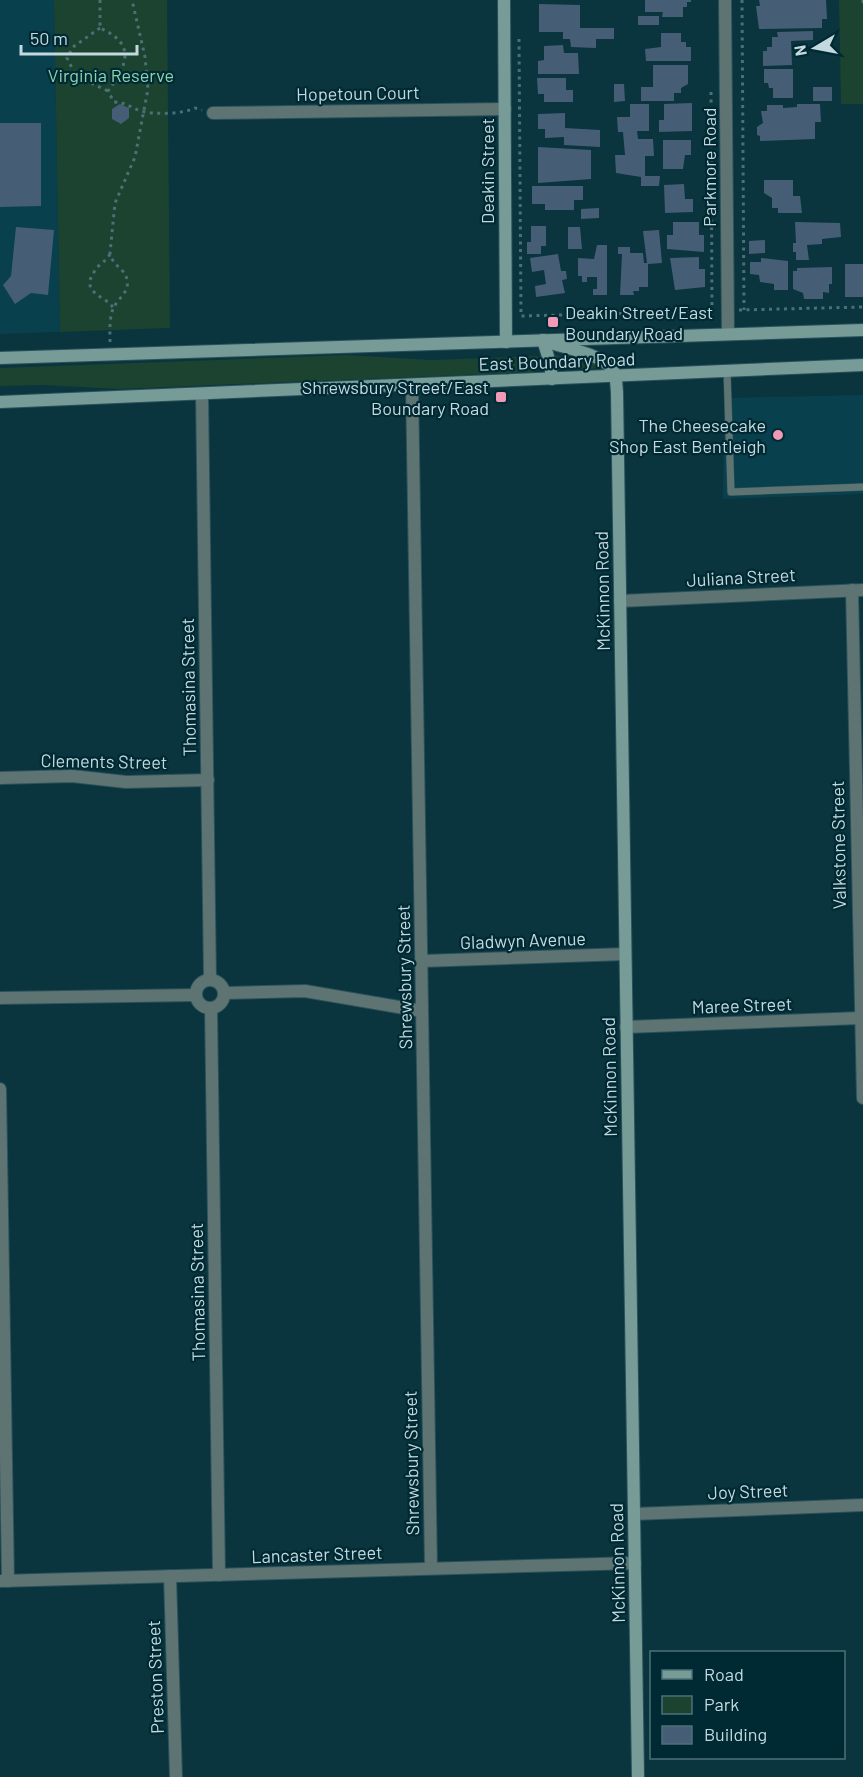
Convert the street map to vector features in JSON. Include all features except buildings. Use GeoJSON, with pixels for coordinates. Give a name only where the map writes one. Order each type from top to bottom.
{"type":"FeatureCollection","features":[{"type":"Feature","properties":{"kind":"main road","name":"Deakin Street"},"geometry":{"type":"LineString","coordinates":[[504,0],[506,342]]}},
{"type":"Feature","properties":{"kind":"main road","name":"East Boundary Road"},"geometry":{"type":"LineString","coordinates":[[0,358],[863,330]]}},
{"type":"Feature","properties":{"kind":"main road"},"geometry":{"type":"LineString","coordinates":[[543,340],[598,358],[609,365],[615,376]]}},
{"type":"Feature","properties":{"kind":"main road"},"geometry":{"type":"LineString","coordinates":[[543,340],[552,379]]}},
{"type":"Feature","properties":{"kind":"main road","name":"East Boundary Road"},"geometry":{"type":"LineString","coordinates":[[0,402],[863,365]]}},
{"type":"Feature","properties":{"kind":"main road","name":"McKinnon Road"},"geometry":{"type":"LineString","coordinates":[[615,376],[638,1777]]}},
{"type":"Feature","properties":{"kind":"street","name":"Parkmore Road"},"geometry":{"type":"LineString","coordinates":[[725,0],[728,333]]}},
{"type":"Feature","properties":{"kind":"street","name":"Hopetoun Court"},"geometry":{"type":"LineString","coordinates":[[213,112],[504,109]]}},
{"type":"Feature","properties":{"kind":"street","name":"Shrewsbury Street"},"geometry":{"type":"LineString","coordinates":[[412,385],[431,1568]]}},
{"type":"Feature","properties":{"kind":"street","name":"Thomasina Street"},"geometry":{"type":"LineString","coordinates":[[202,394],[210,980]]}},
{"type":"Feature","properties":{"kind":"street","name":"Juliana Street"},"geometry":{"type":"LineString","coordinates":[[620,601],[857,590]]}},
{"type":"Feature","properties":{"kind":"street","name":"Valkstone Street"},"geometry":{"type":"LineString","coordinates":[[857,590],[860,1018],[863,1098]]}},
{"type":"Feature","properties":{"kind":"street","name":"Clements Street"},"geometry":{"type":"LineString","coordinates":[[0,778],[72,776],[126,782],[208,780]]}},
{"type":"Feature","properties":{"kind":"street","name":"Gladwyn Avenue"},"geometry":{"type":"LineString","coordinates":[[422,961],[625,954]]}},
{"type":"Feature","properties":{"kind":"street"},"geometry":{"type":"LineString","coordinates":[[210,980],[222,985],[225,993],[222,1002],[211,1008],[199,1003],[196,995],[201,982],[210,980]]}},
{"type":"Feature","properties":{"kind":"street"},"geometry":{"type":"LineString","coordinates":[[225,993],[305,991],[422,1011]]}},
{"type":"Feature","properties":{"kind":"street"},"geometry":{"type":"LineString","coordinates":[[0,998],[196,995]]}},
{"type":"Feature","properties":{"kind":"street","name":"Thomasina Street"},"geometry":{"type":"LineString","coordinates":[[211,1008],[219,1575]]}},
{"type":"Feature","properties":{"kind":"street","name":"Maree Street"},"geometry":{"type":"LineString","coordinates":[[626,1027],[860,1018]]}},
{"type":"Feature","properties":{"kind":"street"},"geometry":{"type":"LineString","coordinates":[[0,1089],[4,1581]]}},
{"type":"Feature","properties":{"kind":"street","name":"Joy Street"},"geometry":{"type":"LineString","coordinates":[[634,1514],[863,1505]]}},
{"type":"Feature","properties":{"kind":"street","name":"Lancaster Street"},"geometry":{"type":"LineString","coordinates":[[4,1581],[635,1563]]}},
{"type":"Feature","properties":{"kind":"street","name":"Preston Street"},"geometry":{"type":"LineString","coordinates":[[170,1576],[176,1777]]}},
{"type":"Feature","properties":{"kind":"lane"},"geometry":{"type":"LineString","coordinates":[[727,371],[730,492],[863,487]]}},
{"type":"Feature","properties":{"kind":"path"},"geometry":{"type":"LineString","coordinates":[[100,0],[100,28]]}},
{"type":"Feature","properties":{"kind":"path"},"geometry":{"type":"LineString","coordinates":[[111,355],[110,323],[113,308],[126,291],[128,282],[125,274],[112,262],[110,254],[115,203],[132,167],[148,89],[147,70],[132,0]]}},
{"type":"Feature","properties":{"kind":"path"},"geometry":{"type":"LineString","coordinates":[[742,0],[744,310]]}},
{"type":"Feature","properties":{"kind":"path"},"geometry":{"type":"LineString","coordinates":[[100,28],[115,34],[125,52],[124,65],[108,91]]}},
{"type":"Feature","properties":{"kind":"path"},"geometry":{"type":"LineString","coordinates":[[100,28],[73,47],[67,58],[71,70],[76,75],[108,91],[114,102],[124,102],[143,112],[186,112],[195,108],[213,112]]}},
{"type":"Feature","properties":{"kind":"path"},"geometry":{"type":"LineString","coordinates":[[519,35],[521,316],[863,307]]}},
{"type":"Feature","properties":{"kind":"path"},"geometry":{"type":"LineString","coordinates":[[711,84],[712,311]]}},
{"type":"Feature","properties":{"kind":"path"},"geometry":{"type":"LineString","coordinates":[[110,254],[94,271],[91,287],[96,296],[111,303],[113,308]]}},
{"type":"Feature","properties":{"kind":"shaded area"},"geometry":{"type":"Polygon","coordinates":[[[0,0],[54,0],[60,332],[0,334],[0,0]]]}},
{"type":"Feature","properties":{"kind":"shaded area"},"geometry":{"type":"Polygon","coordinates":[[[863,395],[863,494],[723,499],[724,398],[863,395]]]}},
{"type":"Feature","properties":{"kind":"green space","name":"Virginia Reserve"},"geometry":{"type":"Polygon","coordinates":[[[54,0],[167,0],[170,328],[60,332],[54,0]]]}},
{"type":"Feature","properties":{"kind":"green space"},"geometry":{"type":"Polygon","coordinates":[[[839,0],[863,0],[863,104],[841,104],[839,0]]]}},
{"type":"Feature","properties":{"kind":"green space"},"geometry":{"type":"Polygon","coordinates":[[[346,355],[431,360],[537,356],[545,361],[542,369],[533,372],[119,389],[43,385],[0,386],[0,368],[346,355]]]}},
{"type":"Feature","properties":{"kind":"green space"},"geometry":{"type":"Polygon","coordinates":[[[553,355],[587,358],[603,368],[559,370],[553,355]]]}},
{"type":"Feature","properties":{"kind":"place","name":"Deakin Street/East Boundary Road"},"geometry":{"type":"Point","coordinates":[553,322]}},
{"type":"Feature","properties":{"kind":"place","name":"Shrewsbury Street/East Boundary Road"},"geometry":{"type":"Point","coordinates":[501,397]}},
{"type":"Feature","properties":{"kind":"place","name":"The Cheesecake Shop East Bentleigh"},"geometry":{"type":"Point","coordinates":[778,435]}}]}
